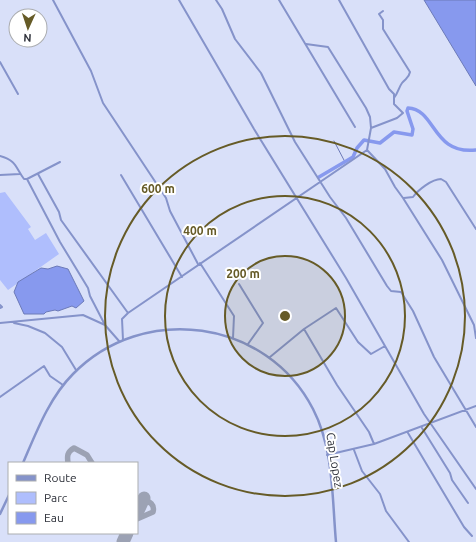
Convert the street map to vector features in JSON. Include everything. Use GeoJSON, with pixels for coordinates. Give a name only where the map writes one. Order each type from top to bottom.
{"type":"FeatureCollection","features":[{"type":"Feature","properties":{"kind":"street"},"geometry":{"type":"LineString","coordinates":[[53,0],[91,71],[103,103],[166,198],[170,211],[199,264],[234,316],[233,338]]}},
{"type":"Feature","properties":{"kind":"street"},"geometry":{"type":"LineString","coordinates":[[179,0],[432,424],[476,489]]}},
{"type":"Feature","properties":{"kind":"street"},"geometry":{"type":"LineString","coordinates":[[216,0],[222,9],[235,39],[261,73],[295,142],[320,182],[346,218],[387,286],[391,291],[399,291],[414,311],[432,352],[465,411],[476,427]]}},
{"type":"Feature","properties":{"kind":"street"},"geometry":{"type":"LineString","coordinates":[[279,0],[355,127]]}},
{"type":"Feature","properties":{"kind":"street"},"geometry":{"type":"LineString","coordinates":[[339,0],[389,89],[394,94],[394,104],[403,113],[397,118],[371,128]]}},
{"type":"Feature","properties":{"kind":"street"},"geometry":{"type":"LineString","coordinates":[[384,11],[379,14],[383,20],[383,29],[410,72],[410,76],[402,84],[400,91],[394,99]]}},
{"type":"Feature","properties":{"kind":"street"},"geometry":{"type":"LineString","coordinates":[[306,44],[328,47],[366,108],[370,117],[371,128],[368,137],[367,150],[385,169],[453,281],[456,292],[474,325],[476,338]]}},
{"type":"Feature","properties":{"kind":"street"},"geometry":{"type":"LineString","coordinates":[[0,62],[18,94]]}},
{"type":"Feature","properties":{"kind":"street"},"geometry":{"type":"LineString","coordinates":[[123,340],[122,319],[128,313],[367,150]]}},
{"type":"Feature","properties":{"kind":"street"},"geometry":{"type":"LineString","coordinates":[[0,156],[10,159],[16,164],[20,174],[27,179],[60,242],[88,288],[90,296],[105,325],[119,341]]}},
{"type":"Feature","properties":{"kind":"street"},"geometry":{"type":"LineString","coordinates":[[27,179],[60,162]]}},
{"type":"Feature","properties":{"kind":"street"},"geometry":{"type":"LineString","coordinates":[[0,175],[6,176],[20,174]]}},
{"type":"Feature","properties":{"kind":"street"},"geometry":{"type":"LineString","coordinates":[[38,174],[60,212],[61,220],[128,313]]}},
{"type":"Feature","properties":{"kind":"street"},"geometry":{"type":"LineString","coordinates":[[121,175],[182,276]]}},
{"type":"Feature","properties":{"kind":"street"},"geometry":{"type":"LineString","coordinates":[[403,198],[413,197],[432,181],[441,179],[446,182],[476,230]]}},
{"type":"Feature","properties":{"kind":"street"},"geometry":{"type":"LineString","coordinates":[[239,284],[263,323],[248,344]]}},
{"type":"Feature","properties":{"kind":"street"},"geometry":{"type":"LineString","coordinates":[[270,357],[304,329],[336,308],[363,348],[371,354],[385,346]]}},
{"type":"Feature","properties":{"kind":"street"},"geometry":{"type":"LineString","coordinates":[[0,323],[83,315],[105,325]]}},
{"type":"Feature","properties":{"kind":"street"},"geometry":{"type":"LineString","coordinates":[[10,322],[28,326],[45,333],[62,347],[76,370]]}},
{"type":"Feature","properties":{"kind":"street","name":"Cap Lopez"},"geometry":{"type":"LineString","coordinates":[[23,462],[50,405],[63,385],[76,370],[98,353],[119,341],[151,331],[182,328],[210,331],[248,344],[270,357],[291,376],[309,401],[321,426],[328,455],[336,542]]}},
{"type":"Feature","properties":{"kind":"street"},"geometry":{"type":"LineString","coordinates":[[304,329],[337,385],[369,432],[374,444]]}},
{"type":"Feature","properties":{"kind":"street"},"geometry":{"type":"LineString","coordinates":[[0,397],[44,366],[50,376],[63,385]]}},
{"type":"Feature","properties":{"kind":"street"},"geometry":{"type":"LineString","coordinates":[[328,455],[354,450],[408,433],[476,406]]}},
{"type":"Feature","properties":{"kind":"street"},"geometry":{"type":"LineString","coordinates":[[421,428],[450,473],[452,480],[468,503]]}},
{"type":"Feature","properties":{"kind":"street"},"geometry":{"type":"LineString","coordinates":[[408,433],[464,527],[472,536]]}},
{"type":"Feature","properties":{"kind":"street"},"geometry":{"type":"LineString","coordinates":[[354,450],[362,471],[380,494],[386,511],[408,542]]}},
{"type":"Feature","properties":{"kind":"street"},"geometry":{"type":"LineString","coordinates":[[0,514],[8,497]]}},
{"type":"Feature","properties":{"kind":"green space"},"geometry":{"type":"Polygon","coordinates":[[[5,192],[31,227],[28,229],[35,240],[46,233],[59,254],[8,290],[0,280],[0,193],[5,192]]]}},
{"type":"Feature","properties":{"kind":"water"},"geometry":{"type":"Polygon","coordinates":[[[424,0],[476,0],[476,86],[424,0]]]}},
{"type":"Feature","properties":{"kind":"water"},"geometry":{"type":"Polygon","coordinates":[[[57,266],[68,269],[84,301],[76,308],[72,306],[58,311],[55,310],[46,312],[44,314],[24,314],[14,292],[18,282],[41,268],[48,269],[57,266]]]}},
{"type":"Feature","properties":{"kind":"waterway"},"geometry":{"type":"LineString","coordinates":[[319,177],[353,157],[357,148],[364,140],[380,143],[394,132],[412,135],[413,129],[407,111],[408,108],[417,110],[424,116],[443,139],[451,146],[462,150],[476,150]]}},
{"type":"Feature","properties":{"kind":"waterway"},"geometry":{"type":"LineString","coordinates":[[334,141],[345,162]]}},
{"type":"Feature","properties":{"kind":"taxiway"},"geometry":{"type":"LineString","coordinates":[[68,462],[68,454],[74,448],[87,455],[91,462]]}},
{"type":"Feature","properties":{"kind":"taxiway"},"geometry":{"type":"LineString","coordinates":[[138,502],[143,500],[148,501],[153,505],[153,512],[138,519]]}},
{"type":"Feature","properties":{"kind":"runway"},"geometry":{"type":"LineString","coordinates":[[138,511],[144,498]]}},
{"type":"Feature","properties":{"kind":"runway"},"geometry":{"type":"LineString","coordinates":[[123,542],[127,534]]}}]}
